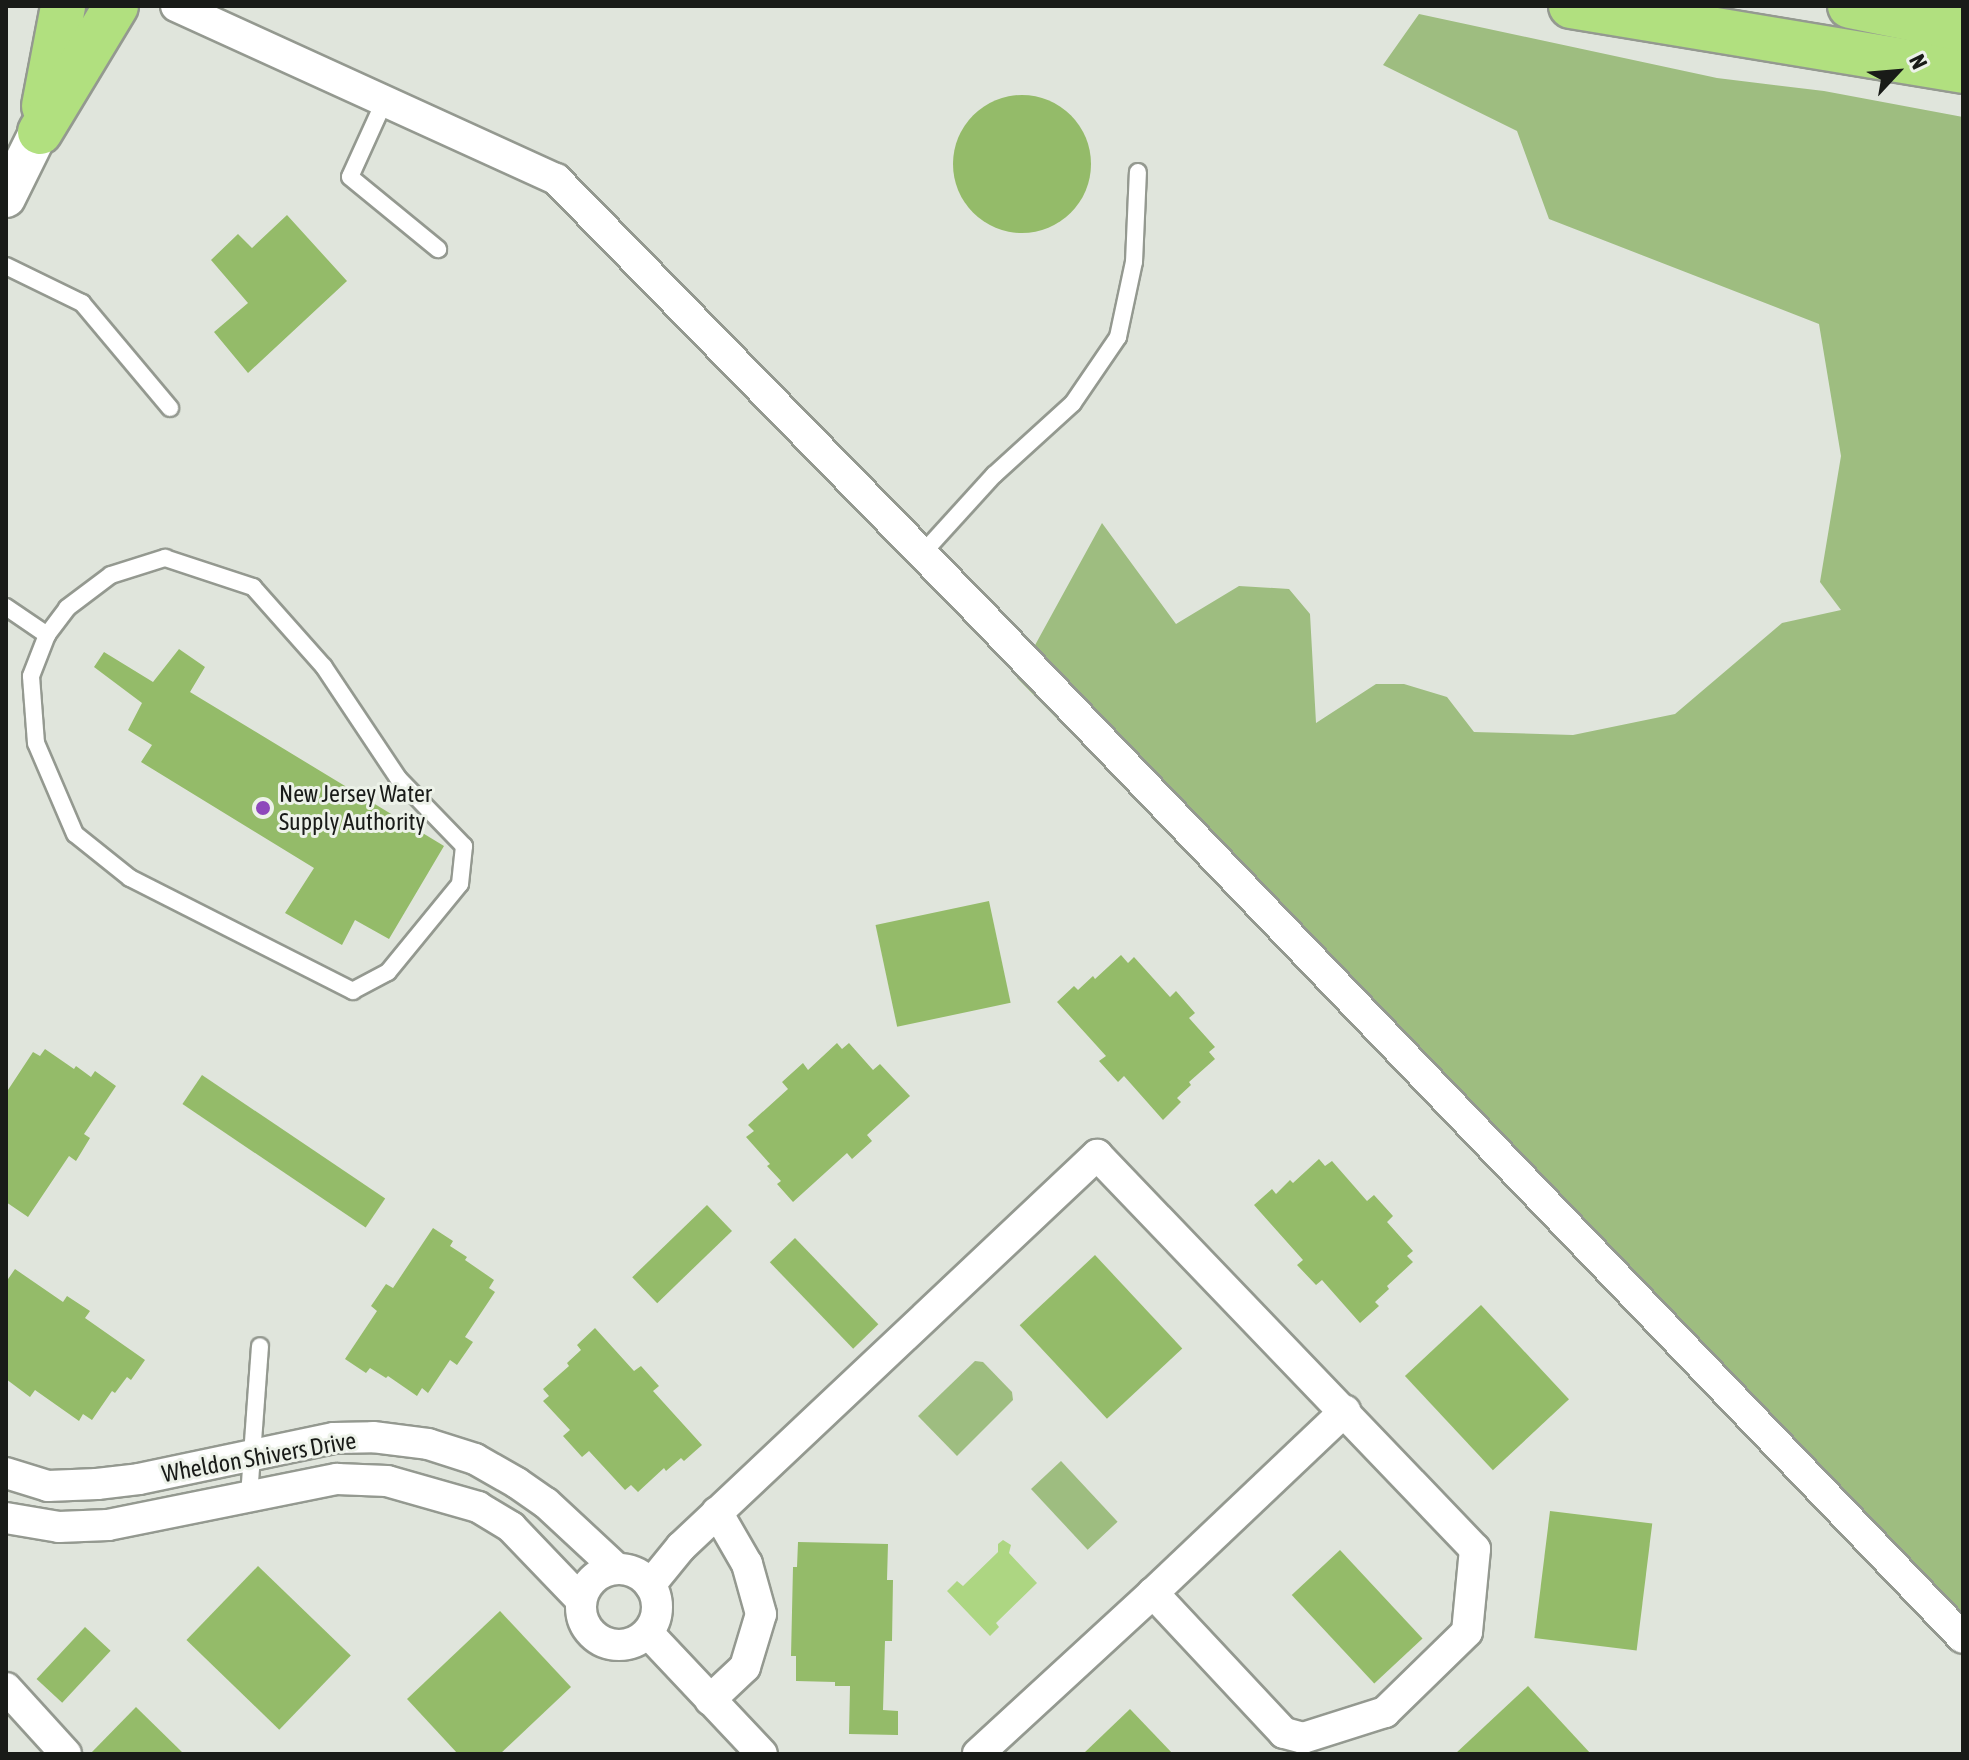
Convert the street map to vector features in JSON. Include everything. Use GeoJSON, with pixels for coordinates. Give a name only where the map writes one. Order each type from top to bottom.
{"type":"FeatureCollection","features":[{"type":"Feature","properties":{"kind":"highway"},"geometry":{"type":"LineString","coordinates":[[40,132],[63,6]]}},
{"type":"Feature","properties":{"kind":"highway"},"geometry":{"type":"LineString","coordinates":[[40,132],[116,6]]}},
{"type":"Feature","properties":{"kind":"highway"},"geometry":{"type":"LineString","coordinates":[[1571,6],[1963,71]]}},
{"type":"Feature","properties":{"kind":"highway"},"geometry":{"type":"LineString","coordinates":[[1850,6],[1963,29]]}},
{"type":"Feature","properties":{"kind":"street"},"geometry":{"type":"LineString","coordinates":[[6,198],[40,132],[97,6]]}},
{"type":"Feature","properties":{"kind":"street"},"geometry":{"type":"LineString","coordinates":[[176,6],[556,179],[922,554],[1963,1638]]}},
{"type":"Feature","properties":{"kind":"street"},"geometry":{"type":"LineString","coordinates":[[650,1585],[681,1547],[717,1512],[1097,1155],[1475,1549],[1467,1632],[1385,1712],[1303,1738],[1284,1733],[1153,1593]]}},
{"type":"Feature","properties":{"kind":"street"},"geometry":{"type":"LineString","coordinates":[[978,1754],[1345,1411]]}},
{"type":"Feature","properties":{"kind":"street","name":"Wheldon Shivers Drive"},"geometry":{"type":"LineString","coordinates":[[6,1473],[48,1486],[97,1484],[139,1479],[334,1438],[373,1437],[428,1444],[475,1459],[517,1483],[546,1503],[617,1569]]}},
{"type":"Feature","properties":{"kind":"street","name":"Wheldon Shivers Drive"},"geometry":{"type":"LineString","coordinates":[[6,1518],[59,1527],[108,1525],[337,1479],[387,1481],[478,1507],[511,1527],[581,1600]]}},
{"type":"Feature","properties":{"kind":"street"},"geometry":{"type":"LineString","coordinates":[[710,1700],[745,1667],[761,1614],[747,1564],[717,1512]]}},
{"type":"Feature","properties":{"kind":"street"},"geometry":{"type":"LineString","coordinates":[[617,1569],[641,1575],[650,1585],[657,1609],[648,1633],[627,1645],[602,1642],[584,1624],[581,1600],[593,1578],[617,1569]]}},
{"type":"Feature","properties":{"kind":"street"},"geometry":{"type":"LineString","coordinates":[[648,1633],[710,1700],[747,1750]]}},
{"type":"Feature","properties":{"kind":"street"},"geometry":{"type":"LineString","coordinates":[[6,1688],[66,1754]]}},
{"type":"Feature","properties":{"kind":"lane"},"geometry":{"type":"LineString","coordinates":[[384,102],[350,177],[438,249]]}},
{"type":"Feature","properties":{"kind":"lane"},"geometry":{"type":"LineString","coordinates":[[922,554],[994,475],[1073,403],[1118,337],[1134,262],[1138,172]]}},
{"type":"Feature","properties":{"kind":"lane"},"geometry":{"type":"LineString","coordinates":[[6,266],[82,303],[170,408]]}},
{"type":"Feature","properties":{"kind":"lane"},"geometry":{"type":"LineString","coordinates":[[165,558],[253,587],[324,667],[398,778],[464,846],[460,884],[388,972],[353,991],[130,878],[75,834],[36,743],[31,676],[47,635],[67,608],[111,575],[165,558]]}},
{"type":"Feature","properties":{"kind":"lane"},"geometry":{"type":"LineString","coordinates":[[6,607],[47,635]]}},
{"type":"Feature","properties":{"kind":"lane"},"geometry":{"type":"LineString","coordinates":[[249,1496],[260,1346]]}},
{"type":"Feature","properties":{"kind":"shaded area"},"geometry":{"type":"Polygon","coordinates":[[[1419,14],[1717,78],[1824,91],[1963,117],[1963,1643],[1017,678],[1102,523],[1176,624],[1239,586],[1289,589],[1310,614],[1316,723],[1376,684],[1404,684],[1447,697],[1474,732],[1573,735],[1675,714],[1782,623],[1841,610],[1820,582],[1841,456],[1819,324],[1549,219],[1517,131],[1383,65],[1419,14]]]}},
{"type":"Feature","properties":{"kind":"shaded area"},"geometry":{"type":"Polygon","coordinates":[[[975,1361],[983,1362],[1012,1392],[1013,1400],[957,1456],[918,1416],[975,1361]]]}},
{"type":"Feature","properties":{"kind":"shaded area"},"geometry":{"type":"Polygon","coordinates":[[[1061,1461],[1118,1522],[1088,1550],[1031,1489],[1061,1461]]]}},
{"type":"Feature","properties":{"kind":"shaded area"},"geometry":{"type":"Polygon","coordinates":[[[1003,1540],[1011,1545],[1009,1553],[1037,1583],[996,1623],[999,1627],[990,1636],[947,1591],[957,1581],[963,1586],[998,1552],[998,1544],[1003,1540]]]}},
{"type":"Feature","properties":{"kind":"building"},"geometry":{"type":"Polygon","coordinates":[[[1022,95],[1049,100],[1071,115],[1086,137],[1091,164],[1086,191],[1071,213],[1049,228],[1022,233],[995,228],[973,213],[958,191],[953,164],[958,137],[973,115],[995,100],[1022,95]]]}},
{"type":"Feature","properties":{"kind":"building"},"geometry":{"type":"Polygon","coordinates":[[[287,215],[347,281],[248,373],[214,332],[248,303],[211,260],[238,234],[252,248],[287,215]]]}},
{"type":"Feature","properties":{"kind":"building"},"geometry":{"type":"Polygon","coordinates":[[[179,649],[205,667],[190,692],[444,846],[389,939],[355,920],[342,945],[285,913],[314,868],[141,762],[152,745],[128,730],[142,703],[94,667],[104,652],[153,682],[179,649]]]}},
{"type":"Feature","properties":{"kind":"building"},"geometry":{"type":"Polygon","coordinates":[[[989,901],[1011,1003],[897,1027],[876,925],[989,901]]]}},
{"type":"Feature","properties":{"kind":"building"},"geometry":{"type":"Polygon","coordinates":[[[1121,955],[1128,963],[1134,957],[1170,997],[1176,991],[1195,1013],[1189,1018],[1215,1047],[1209,1052],[1215,1059],[1189,1082],[1191,1085],[1177,1098],[1181,1102],[1163,1120],[1124,1076],[1118,1082],[1099,1061],[1106,1056],[1057,1002],[1074,986],[1078,990],[1093,976],[1095,979],[1121,955]]]}},
{"type":"Feature","properties":{"kind":"building"},"geometry":{"type":"Polygon","coordinates":[[[837,1043],[842,1049],[849,1043],[873,1070],[880,1064],[910,1096],[867,1135],[872,1141],[852,1159],[847,1153],[793,1202],[777,1184],[781,1181],[767,1166],[770,1164],[746,1137],[754,1131],[748,1125],[788,1089],[782,1082],[803,1063],[808,1070],[837,1043]]]}},
{"type":"Feature","properties":{"kind":"building"},"geometry":{"type":"Polygon","coordinates":[[[45,1049],[74,1069],[76,1066],[91,1077],[95,1071],[116,1086],[84,1134],[90,1138],[76,1161],[69,1156],[28,1217],[6,1202],[6,1093],[33,1052],[40,1056],[45,1049]]]}},
{"type":"Feature","properties":{"kind":"building"},"geometry":{"type":"Polygon","coordinates":[[[202,1075],[385,1199],[366,1228],[182,1104],[202,1075]]]}},
{"type":"Feature","properties":{"kind":"building"},"geometry":{"type":"Polygon","coordinates":[[[1319,1159],[1325,1166],[1332,1161],[1367,1201],[1374,1195],[1393,1216],[1387,1222],[1413,1251],[1407,1256],[1413,1262],[1387,1286],[1389,1289],[1375,1302],[1379,1306],[1360,1323],[1322,1280],[1316,1285],[1297,1265],[1303,1260],[1254,1205],[1272,1189],[1276,1194],[1290,1180],[1293,1183],[1319,1159]]]}},
{"type":"Feature","properties":{"kind":"building"},"geometry":{"type":"Polygon","coordinates":[[[707,1205],[732,1231],[657,1303],[632,1277],[707,1205]]]}},
{"type":"Feature","properties":{"kind":"building"},"geometry":{"type":"Polygon","coordinates":[[[433,1228],[453,1241],[450,1246],[467,1257],[465,1260],[494,1280],[489,1288],[495,1292],[465,1337],[473,1342],[457,1365],[450,1360],[428,1393],[422,1388],[417,1396],[388,1376],[386,1378],[370,1368],[366,1373],[345,1359],[377,1311],[371,1306],[386,1284],[393,1288],[433,1228]]]}},
{"type":"Feature","properties":{"kind":"building"},"geometry":{"type":"Polygon","coordinates":[[[795,1238],[878,1324],[853,1349],[770,1262],[795,1238]]]}},
{"type":"Feature","properties":{"kind":"building"},"geometry":{"type":"Polygon","coordinates":[[[1095,1255],[1182,1349],[1107,1419],[1020,1325],[1095,1255]]]}},
{"type":"Feature","properties":{"kind":"building"},"geometry":{"type":"Polygon","coordinates":[[[15,1269],[63,1302],[67,1296],[90,1311],[85,1318],[145,1360],[131,1380],[127,1377],[115,1393],[112,1391],[92,1420],[83,1414],[79,1421],[35,1390],[30,1397],[6,1379],[6,1282],[15,1269]]]}},
{"type":"Feature","properties":{"kind":"building"},"geometry":{"type":"Polygon","coordinates":[[[1481,1305],[1569,1399],[1493,1470],[1405,1376],[1481,1305]]]}},
{"type":"Feature","properties":{"kind":"building"},"geometry":{"type":"Polygon","coordinates":[[[595,1328],[634,1371],[641,1366],[659,1386],[653,1391],[702,1445],[684,1461],[681,1458],[666,1471],[664,1468],[638,1492],[631,1485],[625,1490],[589,1451],[582,1457],[563,1436],[570,1430],[543,1401],[549,1396],[543,1389],[569,1366],[567,1363],[581,1350],[577,1345],[595,1328]]]}},
{"type":"Feature","properties":{"kind":"building"},"geometry":{"type":"Polygon","coordinates":[[[1550,1511],[1652,1524],[1637,1651],[1534,1638],[1550,1511]]]}},
{"type":"Feature","properties":{"kind":"building"},"geometry":{"type":"Polygon","coordinates":[[[798,1542],[888,1544],[887,1580],[893,1580],[892,1641],[885,1641],[883,1710],[898,1711],[898,1735],[849,1734],[850,1686],[835,1686],[835,1682],[796,1681],[796,1656],[791,1656],[793,1567],[797,1567],[798,1542]]]}},
{"type":"Feature","properties":{"kind":"building"},"geometry":{"type":"Polygon","coordinates":[[[1340,1550],[1423,1638],[1374,1684],[1292,1595],[1340,1550]]]}},
{"type":"Feature","properties":{"kind":"building"},"geometry":{"type":"Polygon","coordinates":[[[258,1566],[351,1656],[279,1730],[186,1640],[258,1566]]]}},
{"type":"Feature","properties":{"kind":"building"},"geometry":{"type":"Polygon","coordinates":[[[500,1611],[571,1687],[500,1754],[458,1754],[407,1699],[500,1611]]]}},
{"type":"Feature","properties":{"kind":"building"},"geometry":{"type":"Polygon","coordinates":[[[85,1627],[111,1651],[62,1703],[37,1679],[85,1627]]]}},
{"type":"Feature","properties":{"kind":"building"},"geometry":{"type":"Polygon","coordinates":[[[1528,1686],[1591,1754],[1455,1754],[1528,1686]]]}},
{"type":"Feature","properties":{"kind":"building"},"geometry":{"type":"Polygon","coordinates":[[[136,1707],[184,1754],[90,1754],[136,1707]]]}},
{"type":"Feature","properties":{"kind":"building"},"geometry":{"type":"Polygon","coordinates":[[[1130,1709],[1173,1754],[1083,1754],[1130,1709]]]}},
{"type":"Feature","properties":{"kind":"place","name":"New Jersey Water Supply Authority"},"geometry":{"type":"Point","coordinates":[263,808]}}]}
